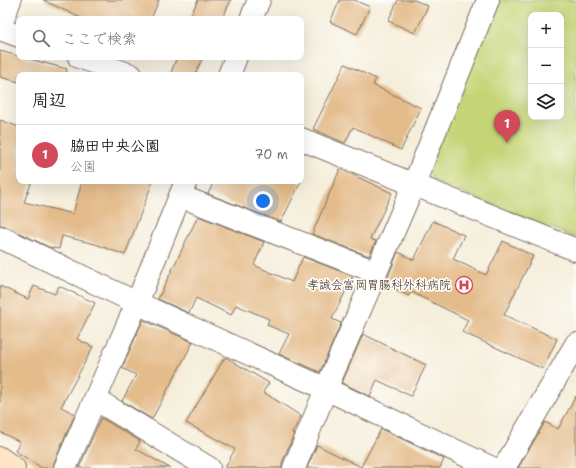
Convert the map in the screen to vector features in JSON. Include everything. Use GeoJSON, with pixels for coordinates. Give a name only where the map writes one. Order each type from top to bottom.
{"type":"FeatureCollection","features":[{"type":"Feature","properties":{"kind":"street"},"geometry":{"type":"LineString","coordinates":[[10,0],[0,29],[16,35]]}},
{"type":"Feature","properties":{"kind":"street"},"geometry":{"type":"LineString","coordinates":[[253,16],[259,0]]}},
{"type":"Feature","properties":{"kind":"street"},"geometry":{"type":"LineString","coordinates":[[294,468],[326,388],[414,184],[488,0]]}},
{"type":"Feature","properties":{"kind":"street"},"geometry":{"type":"LineString","coordinates":[[88,60],[122,72]]}},
{"type":"Feature","properties":{"kind":"street"},"geometry":{"type":"LineString","coordinates":[[230,72],[235,60]]}},
{"type":"Feature","properties":{"kind":"street"},"geometry":{"type":"LineString","coordinates":[[304,140],[576,250]]}},
{"type":"Feature","properties":{"kind":"street"},"geometry":{"type":"LineString","coordinates":[[65,468],[137,303],[183,188],[376,272]]}},
{"type":"Feature","properties":{"kind":"street"},"geometry":{"type":"LineString","coordinates":[[0,237],[137,303],[326,388],[492,468]]}},
{"type":"Feature","properties":{"kind":"street"},"geometry":{"type":"LineString","coordinates":[[504,468],[576,344]]}},
{"type":"Feature","properties":{"kind":"street"},"geometry":{"type":"LineString","coordinates":[[95,400],[209,468]]}},
{"type":"Feature","properties":{"kind":"street"},"geometry":{"type":"LineString","coordinates":[[0,458],[14,468]]}},
{"type":"Feature","properties":{"kind":"green space"},"geometry":{"type":"Polygon","coordinates":[[[495,0],[576,0],[576,238],[435,182],[427,170],[495,0]]]}},
{"type":"Feature","properties":{"kind":"building"},"geometry":{"type":"Polygon","coordinates":[[[43,0],[159,0],[152,16],[77,16],[43,0]]]}},
{"type":"Feature","properties":{"kind":"building"},"geometry":{"type":"Polygon","coordinates":[[[198,0],[231,0],[223,16],[190,16],[198,0]]]}},
{"type":"Feature","properties":{"kind":"building"},"geometry":{"type":"Polygon","coordinates":[[[340,0],[354,0],[370,7],[357,34],[330,22],[340,0]]]}},
{"type":"Feature","properties":{"kind":"building"},"geometry":{"type":"Polygon","coordinates":[[[398,0],[414,0],[428,6],[415,33],[388,21],[398,0]]]}},
{"type":"Feature","properties":{"kind":"building"},"geometry":{"type":"Polygon","coordinates":[[[0,51],[16,55],[16,60],[34,60],[67,69],[66,72],[16,72],[16,81],[0,77],[0,51]]]}},
{"type":"Feature","properties":{"kind":"building"},"geometry":{"type":"Polygon","coordinates":[[[176,60],[202,60],[196,72],[171,72],[176,60]]]}},
{"type":"Feature","properties":{"kind":"building"},"geometry":{"type":"Polygon","coordinates":[[[345,64],[376,79],[373,85],[421,108],[401,150],[353,127],[345,143],[313,129],[345,64]]]}},
{"type":"Feature","properties":{"kind":"building"},"geometry":{"type":"Polygon","coordinates":[[[0,120],[16,126],[16,184],[31,184],[24,202],[73,214],[81,184],[152,184],[125,255],[95,244],[62,236],[59,249],[49,247],[0,225],[0,120]]]}},
{"type":"Feature","properties":{"kind":"building"},"geometry":{"type":"Polygon","coordinates":[[[340,169],[392,193],[370,239],[376,241],[369,256],[312,234],[340,169]]]}},
{"type":"Feature","properties":{"kind":"building"},"geometry":{"type":"Polygon","coordinates":[[[213,184],[300,184],[281,222],[208,194],[213,184]]]}},
{"type":"Feature","properties":{"kind":"building"},"geometry":{"type":"Polygon","coordinates":[[[198,216],[264,242],[254,265],[292,282],[303,257],[353,276],[332,319],[341,323],[320,372],[279,354],[289,334],[267,325],[269,319],[236,305],[231,315],[196,298],[189,313],[158,299],[198,216]]]}},
{"type":"Feature","properties":{"kind":"building"},"geometry":{"type":"Polygon","coordinates":[[[433,221],[464,235],[453,259],[486,275],[503,241],[533,256],[504,315],[557,339],[543,369],[462,332],[468,320],[411,292],[409,296],[385,284],[398,252],[414,260],[433,221]]]}},
{"type":"Feature","properties":{"kind":"building"},"geometry":{"type":"Polygon","coordinates":[[[0,286],[28,299],[34,286],[55,294],[59,286],[95,303],[77,339],[93,347],[61,407],[75,414],[53,468],[42,468],[15,451],[20,442],[0,432],[0,286]]]}},
{"type":"Feature","properties":{"kind":"building"},"geometry":{"type":"Polygon","coordinates":[[[143,320],[193,342],[152,419],[122,401],[136,375],[122,368],[143,320]]]}},
{"type":"Feature","properties":{"kind":"building"},"geometry":{"type":"Polygon","coordinates":[[[363,334],[426,365],[411,396],[377,380],[370,396],[342,383],[363,334]]]}},
{"type":"Feature","properties":{"kind":"building"},"geometry":{"type":"Polygon","coordinates":[[[225,357],[269,383],[263,392],[301,416],[292,433],[294,434],[282,463],[282,468],[225,468],[235,449],[186,423],[225,357]]]}},
{"type":"Feature","properties":{"kind":"building"},"geometry":{"type":"Polygon","coordinates":[[[576,396],[576,468],[518,468],[545,422],[558,429],[576,396]]]}},
{"type":"Feature","properties":{"kind":"building"},"geometry":{"type":"Polygon","coordinates":[[[101,418],[140,441],[136,449],[170,468],[79,468],[101,418]]]}},
{"type":"Feature","properties":{"kind":"building"},"geometry":{"type":"Polygon","coordinates":[[[381,429],[444,459],[440,468],[307,468],[317,445],[361,467],[381,429]]]}},
{"type":"Feature","properties":{"kind":"place","name":"脇田中央公園"},"geometry":{"type":"Point","coordinates":[507,143]}},
{"type":"Feature","properties":{"kind":"place","name":"孝誠会富岡胃腸科外科病院"},"geometry":{"type":"Point","coordinates":[464,285]}}]}
